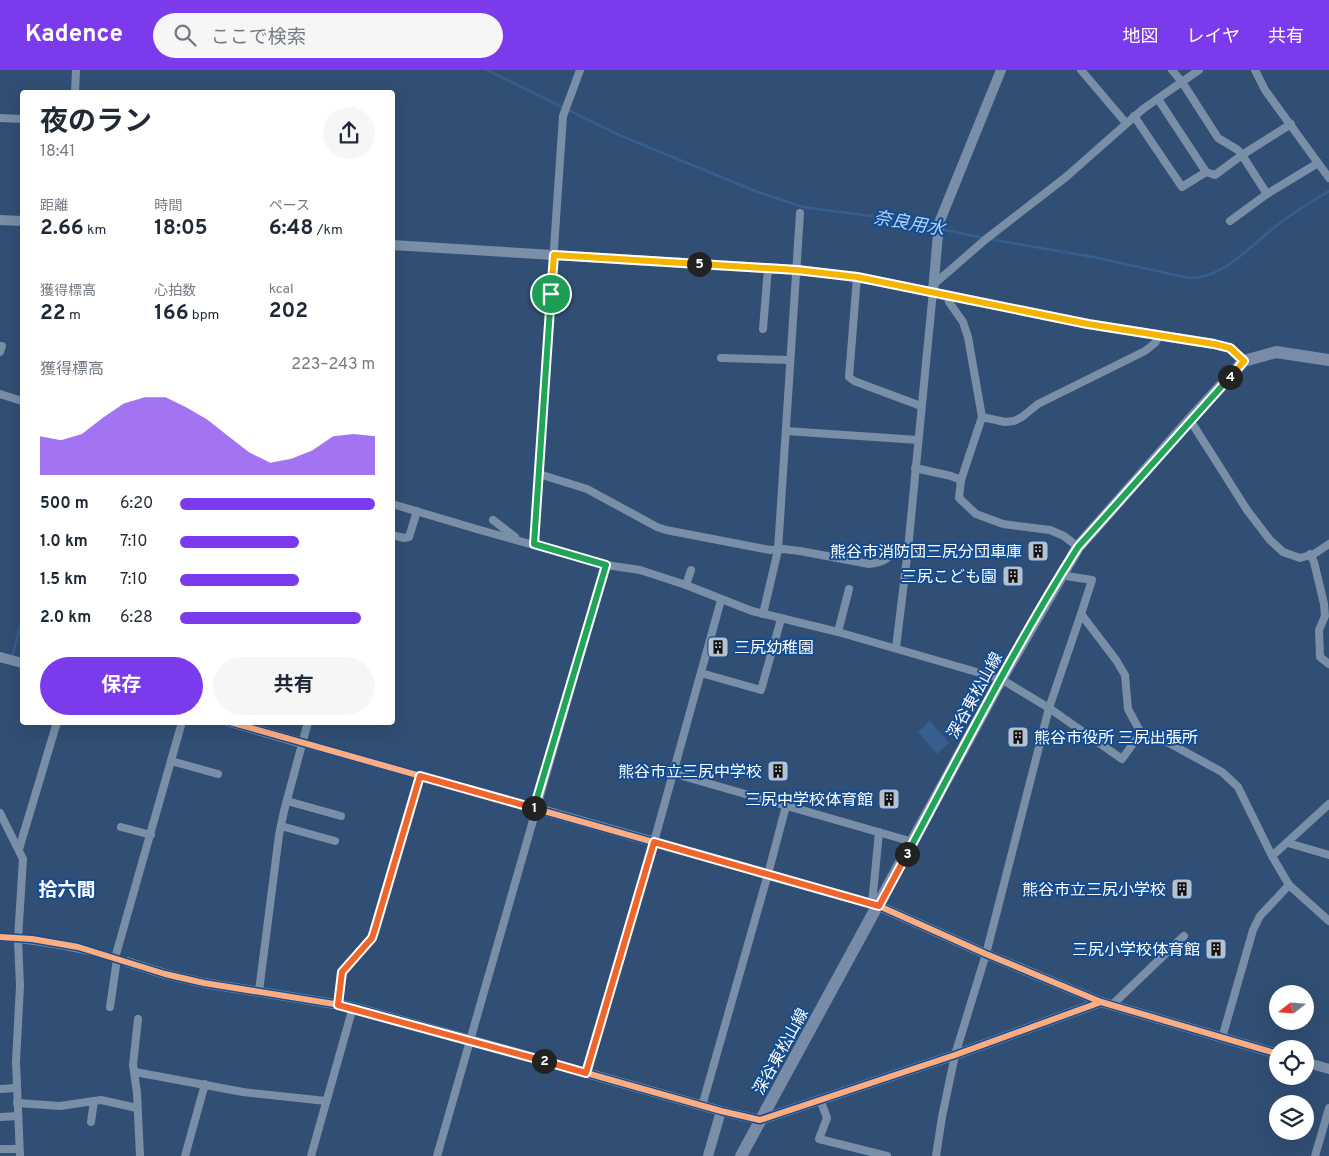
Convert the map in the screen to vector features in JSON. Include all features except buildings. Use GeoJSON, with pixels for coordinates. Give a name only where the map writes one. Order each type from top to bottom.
{"type":"FeatureCollection","features":[{"type":"Feature","properties":{"kind":"main road"},"geometry":{"type":"LineString","coordinates":[[1244,361],[1276,352],[1329,360]]}},
{"type":"Feature","properties":{"kind":"main road","name":"深谷東松山線"},"geometry":{"type":"LineString","coordinates":[[741,1156],[875,905],[914,842],[1001,679],[1060,575],[1078,547],[1244,361]]}},
{"type":"Feature","properties":{"kind":"street"},"geometry":{"type":"LineString","coordinates":[[75,90],[76,70]]}},
{"type":"Feature","properties":{"kind":"street"},"geometry":{"type":"LineString","coordinates":[[534,544],[563,116],[580,70]]}},
{"type":"Feature","properties":{"kind":"street"},"geometry":{"type":"LineString","coordinates":[[896,648],[908,548],[938,228],[1002,70]]}},
{"type":"Feature","properties":{"kind":"street"},"geometry":{"type":"LineString","coordinates":[[1082,70],[1126,123]]}},
{"type":"Feature","properties":{"kind":"street"},"geometry":{"type":"LineString","coordinates":[[1172,70],[1182,82],[1218,138],[1238,150],[1267,194]]}},
{"type":"Feature","properties":{"kind":"street"},"geometry":{"type":"LineString","coordinates":[[933,288],[986,238],[1066,177],[1134,116],[1199,70]]}},
{"type":"Feature","properties":{"kind":"street"},"geometry":{"type":"LineString","coordinates":[[1254,70],[1265,90],[1329,178]]}},
{"type":"Feature","properties":{"kind":"street"},"geometry":{"type":"LineString","coordinates":[[1158,99],[1206,172],[1216,175],[1242,155],[1291,124]]}},
{"type":"Feature","properties":{"kind":"street"},"geometry":{"type":"LineString","coordinates":[[1134,116],[1182,187],[1206,172]]}},
{"type":"Feature","properties":{"kind":"street"},"geometry":{"type":"LineString","coordinates":[[0,118],[20,119]]}},
{"type":"Feature","properties":{"kind":"street"},"geometry":{"type":"LineString","coordinates":[[1230,221],[1267,194],[1318,163]]}},
{"type":"Feature","properties":{"kind":"street"},"geometry":{"type":"LineString","coordinates":[[764,614],[778,550],[800,213]]}},
{"type":"Feature","properties":{"kind":"street"},"geometry":{"type":"LineString","coordinates":[[0,220],[20,221]]}},
{"type":"Feature","properties":{"kind":"street"},"geometry":{"type":"LineString","coordinates":[[395,245],[768,268],[857,277],[933,288],[948,295],[1088,324],[1214,344],[1230,348],[1244,361]]}},
{"type":"Feature","properties":{"kind":"street"},"geometry":{"type":"LineString","coordinates":[[763,329],[768,268]]}},
{"type":"Feature","properties":{"kind":"street"},"geometry":{"type":"LineString","coordinates":[[857,277],[849,376],[854,382],[921,406]]}},
{"type":"Feature","properties":{"kind":"street"},"geometry":{"type":"LineString","coordinates":[[948,295],[949,302],[963,322],[968,337],[982,417],[961,480],[959,498],[976,514],[1003,524],[1050,530],[1064,536],[1078,547]]}},
{"type":"Feature","properties":{"kind":"street"},"geometry":{"type":"LineString","coordinates":[[982,417],[1005,422],[1014,421],[1038,404],[1145,351],[1155,344],[1159,336]]}},
{"type":"Feature","properties":{"kind":"street"},"geometry":{"type":"LineString","coordinates":[[0,346],[2,346],[0,352]]}},
{"type":"Feature","properties":{"kind":"street"},"geometry":{"type":"LineString","coordinates":[[721,358],[790,360]]}},
{"type":"Feature","properties":{"kind":"street"},"geometry":{"type":"LineString","coordinates":[[0,394],[20,399]]}},
{"type":"Feature","properties":{"kind":"street"},"geometry":{"type":"LineString","coordinates":[[1190,420],[1246,510],[1270,540],[1283,552],[1300,558],[1314,554],[1329,544]]}},
{"type":"Feature","properties":{"kind":"street"},"geometry":{"type":"LineString","coordinates":[[786,431],[918,440]]}},
{"type":"Feature","properties":{"kind":"street"},"geometry":{"type":"LineString","coordinates":[[915,468],[952,476],[961,480]]}},
{"type":"Feature","properties":{"kind":"street"},"geometry":{"type":"LineString","coordinates":[[539,474],[587,489],[657,527],[761,548],[800,550],[869,564],[888,558],[896,548],[908,548]]}},
{"type":"Feature","properties":{"kind":"street"},"geometry":{"type":"LineString","coordinates":[[395,505],[606,565],[640,570],[764,614],[838,632],[1001,679],[1049,708],[1122,759],[1141,733]]}},
{"type":"Feature","properties":{"kind":"street"},"geometry":{"type":"LineString","coordinates":[[395,536],[409,537],[417,511]]}},
{"type":"Feature","properties":{"kind":"street"},"geometry":{"type":"LineString","coordinates":[[493,520],[518,540]]}},
{"type":"Feature","properties":{"kind":"street"},"geometry":{"type":"LineString","coordinates":[[1310,554],[1314,562],[1324,604],[1325,616],[1319,630],[1320,657],[1329,664]]}},
{"type":"Feature","properties":{"kind":"street"},"geometry":{"type":"LineString","coordinates":[[437,1156],[606,565]]}},
{"type":"Feature","properties":{"kind":"street"},"geometry":{"type":"LineString","coordinates":[[686,585],[691,570]]}},
{"type":"Feature","properties":{"kind":"street"},"geometry":{"type":"LineString","coordinates":[[936,1156],[955,1055],[986,954],[1049,708],[1092,580],[1060,575]]}},
{"type":"Feature","properties":{"kind":"street"},"geometry":{"type":"LineString","coordinates":[[838,632],[849,589]]}},
{"type":"Feature","properties":{"kind":"street"},"geometry":{"type":"LineString","coordinates":[[586,1073],[654,842],[721,600]]}},
{"type":"Feature","properties":{"kind":"street"},"geometry":{"type":"LineString","coordinates":[[1081,614],[1125,675],[1128,709],[1141,733],[1169,744],[1222,772],[1238,787],[1272,856],[1289,884],[1329,921]]}},
{"type":"Feature","properties":{"kind":"street"},"geometry":{"type":"LineString","coordinates":[[702,673],[761,690],[781,619]]}},
{"type":"Feature","properties":{"kind":"street"},"geometry":{"type":"LineString","coordinates":[[0,657],[20,662]]}},
{"type":"Feature","properties":{"kind":"street"},"geometry":{"type":"LineString","coordinates":[[19,849],[56,725]]}},
{"type":"Feature","properties":{"kind":"street"},"geometry":{"type":"LineString","coordinates":[[110,1007],[151,835],[181,725]]}},
{"type":"Feature","properties":{"kind":"street"},"geometry":{"type":"LineString","coordinates":[[240,725],[875,905],[1106,1004],[1269,1051]]}},
{"type":"Feature","properties":{"kind":"street"},"geometry":{"type":"LineString","coordinates":[[259,991],[281,826],[307,725]]}},
{"type":"Feature","properties":{"kind":"street"},"geometry":{"type":"LineString","coordinates":[[171,761],[218,774]]}},
{"type":"Feature","properties":{"kind":"street"},"geometry":{"type":"LineString","coordinates":[[672,773],[914,842]]}},
{"type":"Feature","properties":{"kind":"street"},"geometry":{"type":"LineString","coordinates":[[338,1005],[342,972],[372,938],[420,776]]}},
{"type":"Feature","properties":{"kind":"street"},"geometry":{"type":"LineString","coordinates":[[286,801],[341,816]]}},
{"type":"Feature","properties":{"kind":"street"},"geometry":{"type":"LineString","coordinates":[[1272,856],[1329,804]]}},
{"type":"Feature","properties":{"kind":"street"},"geometry":{"type":"LineString","coordinates":[[702,1106],[786,806]]}},
{"type":"Feature","properties":{"kind":"street"},"geometry":{"type":"LineString","coordinates":[[0,813],[23,859],[18,938],[20,986],[16,1088],[20,1152],[0,1149]]}},
{"type":"Feature","properties":{"kind":"street"},"geometry":{"type":"LineString","coordinates":[[281,826],[335,841]]}},
{"type":"Feature","properties":{"kind":"street"},"geometry":{"type":"LineString","coordinates":[[121,827],[151,835]]}},
{"type":"Feature","properties":{"kind":"street"},"geometry":{"type":"LineString","coordinates":[[875,905],[879,832]]}},
{"type":"Feature","properties":{"kind":"street"},"geometry":{"type":"LineString","coordinates":[[1288,843],[1329,855]]}},
{"type":"Feature","properties":{"kind":"street"},"geometry":{"type":"LineString","coordinates":[[1222,1038],[1253,930],[1260,916],[1289,884]]}},
{"type":"Feature","properties":{"kind":"street"},"geometry":{"type":"LineString","coordinates":[[0,937],[18,938],[78,948],[165,974],[204,983],[353,1008],[721,1112],[760,1120],[1106,1004],[1184,936]]}},
{"type":"Feature","properties":{"kind":"street"},"geometry":{"type":"LineString","coordinates":[[311,1156],[353,1008]]}},
{"type":"Feature","properties":{"kind":"street"},"geometry":{"type":"LineString","coordinates":[[138,1020],[133,1065],[140,1156]]}},
{"type":"Feature","properties":{"kind":"street"},"geometry":{"type":"LineString","coordinates":[[1314,1065],[1329,1069]]}},
{"type":"Feature","properties":{"kind":"street"},"geometry":{"type":"LineString","coordinates":[[135,1072],[243,1092],[326,1101]]}},
{"type":"Feature","properties":{"kind":"street"},"geometry":{"type":"LineString","coordinates":[[185,1156],[205,1084]]}},
{"type":"Feature","properties":{"kind":"street"},"geometry":{"type":"LineString","coordinates":[[0,1089],[16,1088]]}},
{"type":"Feature","properties":{"kind":"street"},"geometry":{"type":"LineString","coordinates":[[820,1099],[827,1118],[818,1139],[887,1156]]}},
{"type":"Feature","properties":{"kind":"street"},"geometry":{"type":"LineString","coordinates":[[17,1103],[60,1106],[94,1100],[108,1101],[137,1108]]}},
{"type":"Feature","properties":{"kind":"street"},"geometry":{"type":"LineString","coordinates":[[91,1122],[94,1100]]}},
{"type":"Feature","properties":{"kind":"street"},"geometry":{"type":"LineString","coordinates":[[1315,1156],[1329,1108]]}},
{"type":"Feature","properties":{"kind":"street"},"geometry":{"type":"LineString","coordinates":[[708,1156],[721,1112]]}},
{"type":"Feature","properties":{"kind":"street"},"geometry":{"type":"LineString","coordinates":[[0,1117],[18,1116]]}},
{"type":"Feature","properties":{"kind":"water"},"geometry":{"type":"Polygon","coordinates":[[[930,721],[949,743],[937,754],[918,732],[930,721]]]}},
{"type":"Feature","properties":{"kind":"waterway","name":"奈良用水"},"geometry":{"type":"LineString","coordinates":[[487,70],[619,135],[755,191],[803,207],[893,219],[935,228]]}},
{"type":"Feature","properties":{"kind":"waterway","name":"奈良用水"},"geometry":{"type":"LineString","coordinates":[[989,239],[1093,257],[1189,278],[1202,277],[1214,273],[1238,258],[1286,219],[1329,191]]}},
{"type":"Feature","properties":{"kind":"waterway","name":"奈良用水"},"geometry":{"type":"LineString","coordinates":[[940,229],[984,238]]}},
{"type":"Feature","properties":{"kind":"waterway"},"geometry":{"type":"LineString","coordinates":[[12,657],[20,627]]}},
{"type":"Feature","properties":{"kind":"cycle path"},"geometry":{"type":"LineString","coordinates":[[241,725],[879,906],[986,954],[1101,1002],[1269,1051]]}},
{"type":"Feature","properties":{"kind":"cycle path"},"geometry":{"type":"LineString","coordinates":[[0,937],[32,939],[78,947],[165,974],[204,983],[353,1007],[721,1111],[760,1120],[955,1055],[1101,1002]]}},
{"type":"Feature","properties":{"kind":"place","name":"熊谷市消防団三尻分団車庫"},"geometry":{"type":"Point","coordinates":[1038,551]}},
{"type":"Feature","properties":{"kind":"place","name":"三尻こども園"},"geometry":{"type":"Point","coordinates":[1013,576]}},
{"type":"Feature","properties":{"kind":"place","name":"三尻幼稚園"},"geometry":{"type":"Point","coordinates":[718,647]}},
{"type":"Feature","properties":{"kind":"place","name":"熊谷市役所 三尻出張所"},"geometry":{"type":"Point","coordinates":[1018,737]}},
{"type":"Feature","properties":{"kind":"place","name":"熊谷市立三尻中学校"},"geometry":{"type":"Point","coordinates":[778,771]}},
{"type":"Feature","properties":{"kind":"place","name":"三尻中学校体育館"},"geometry":{"type":"Point","coordinates":[889,799]}},
{"type":"Feature","properties":{"kind":"place","name":"熊谷市立三尻小学校"},"geometry":{"type":"Point","coordinates":[1182,889]}},
{"type":"Feature","properties":{"kind":"place","name":"三尻小学校体育館"},"geometry":{"type":"Point","coordinates":[1216,949]}},
{"type":"Feature","properties":{"kind":"district","name":"拾六間"},"geometry":{"type":"Point","coordinates":[67,889]}},
{"type":"Feature","properties":{"kind":"route"},"geometry":{"type":"LineString","coordinates":[[554,255],[797,270],[857,277],[1088,324],[1214,344],[1230,348],[1244,361],[1078,547],[1001,679],[879,906],[654,842],[586,1073],[338,1005],[342,972],[372,938],[420,776],[535,808],[606,565],[534,544],[551,294],[554,255]]}}]}
